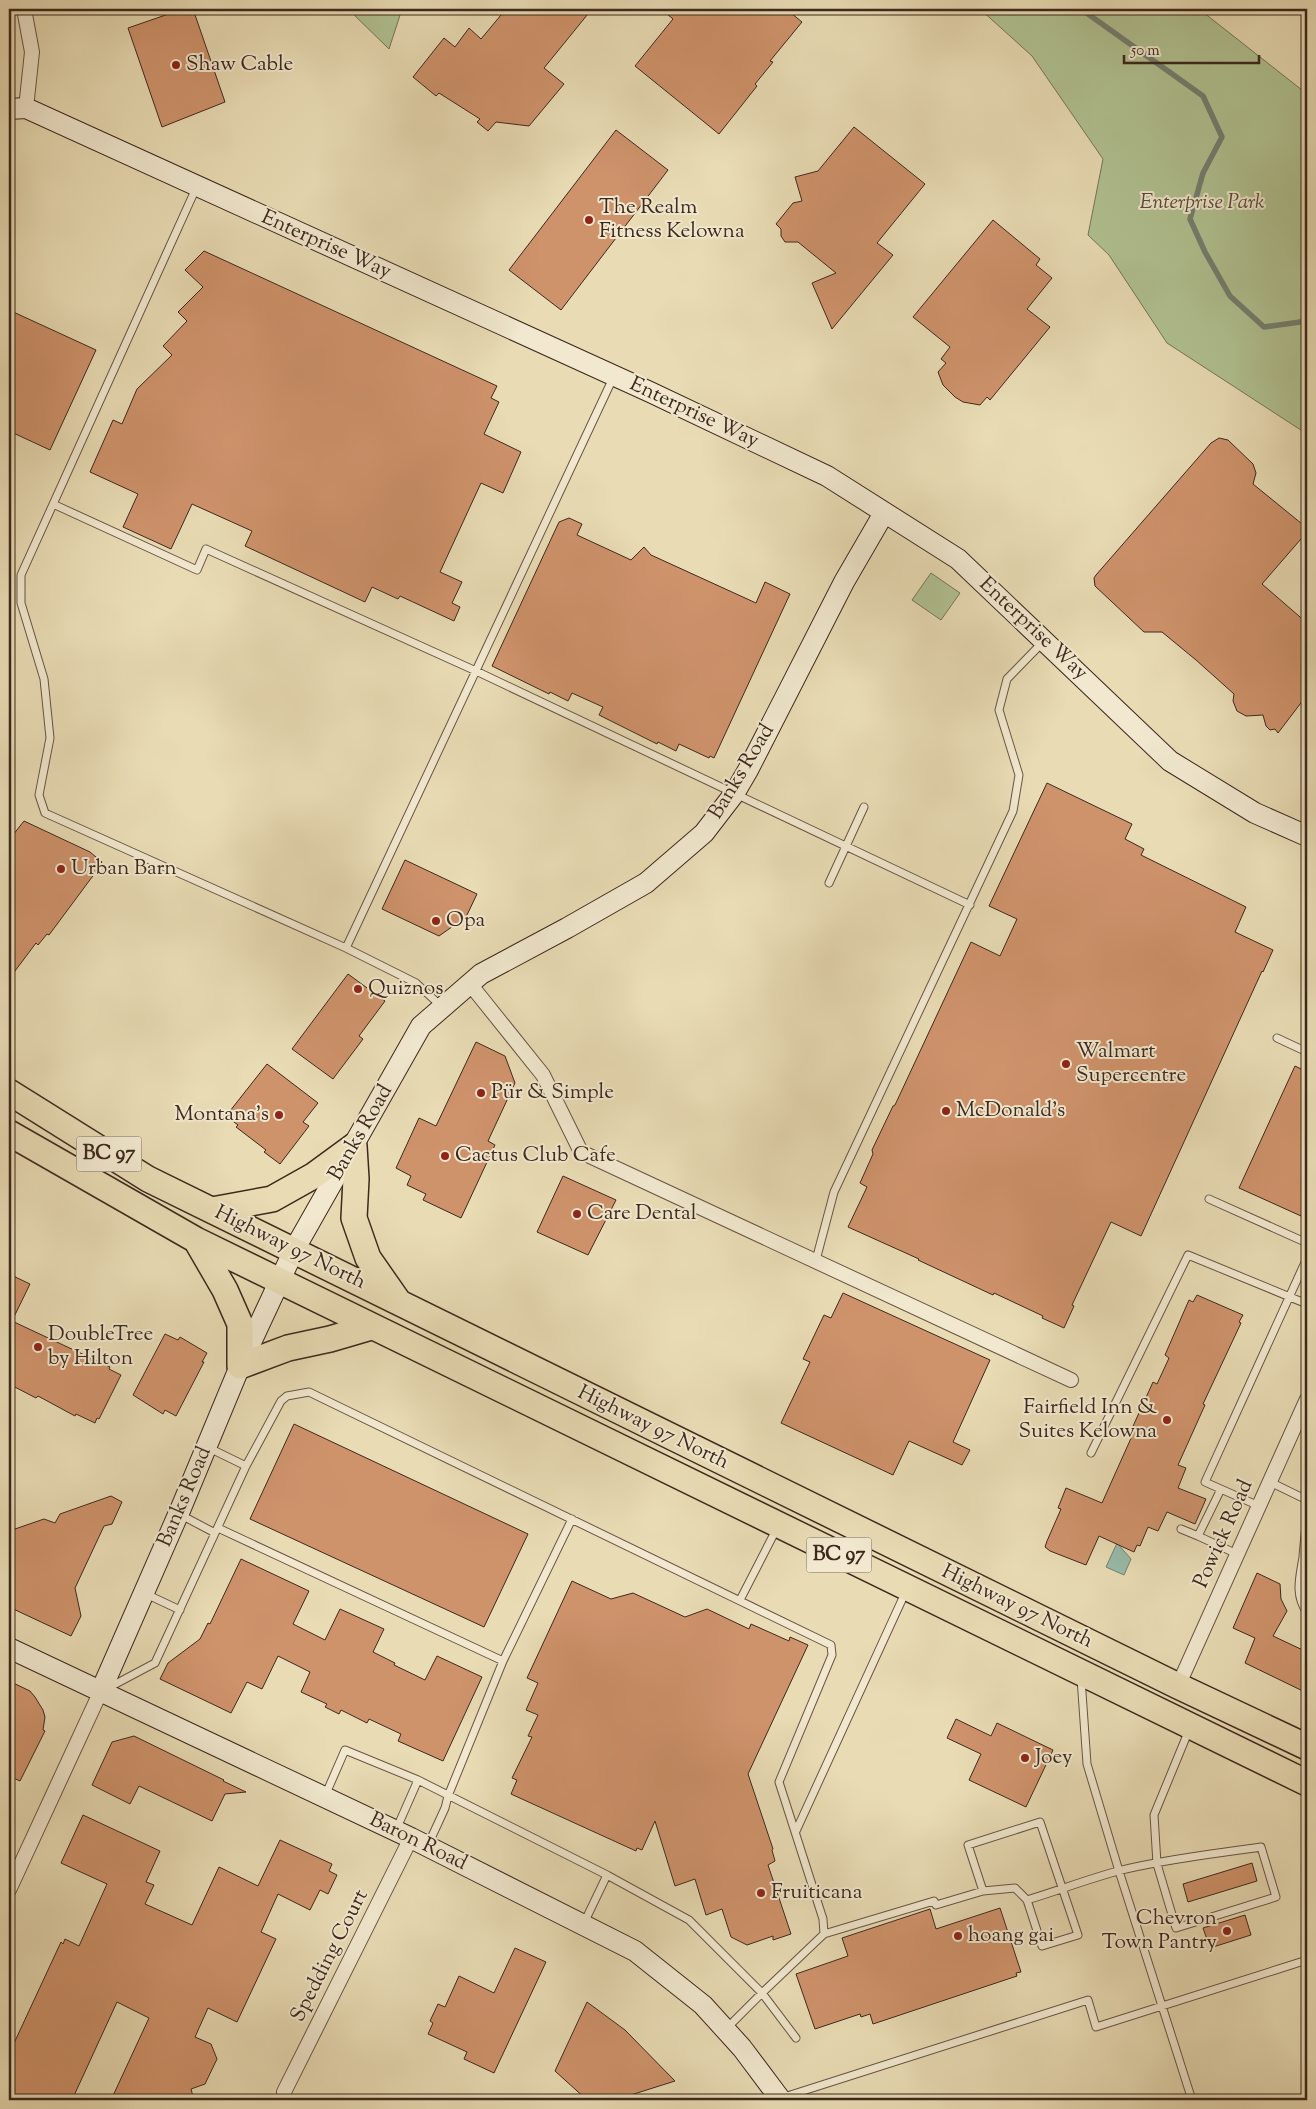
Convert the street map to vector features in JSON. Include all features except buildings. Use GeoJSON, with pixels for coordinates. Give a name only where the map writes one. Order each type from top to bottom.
{"type":"FeatureCollection","features":[{"type":"Feature","properties":{"kind":"highway","name":"Highway 97 North"},"geometry":{"type":"LineString","coordinates":[[9,1092],[148,1179],[1178,1686],[1307,1747]]}},
{"type":"Feature","properties":{"kind":"highway","name":"Highway 97 North"},"geometry":{"type":"LineString","coordinates":[[9,1133],[196,1240],[1307,1783]]}},
{"type":"Feature","properties":{"kind":"highway"},"geometry":{"type":"LineString","coordinates":[[212,1210],[272,1199],[312,1176],[354,1146]]}},
{"type":"Feature","properties":{"kind":"highway"},"geometry":{"type":"LineString","coordinates":[[354,1146],[356,1179],[354,1218],[368,1258],[400,1303]]}},
{"type":"Feature","properties":{"kind":"highway"},"geometry":{"type":"LineString","coordinates":[[196,1240],[224,1290],[240,1324],[240,1366],[288,1348],[330,1339],[371,1327]]}},
{"type":"Feature","properties":{"kind":"highway"},"geometry":{"type":"LineString","coordinates":[[1127,1695],[1178,1686]]}},
{"type":"Feature","properties":{"kind":"street"},"geometry":{"type":"LineString","coordinates":[[17,108],[32,52],[24,9]]}},
{"type":"Feature","properties":{"kind":"street","name":"Enterprise Way"},"geometry":{"type":"LineString","coordinates":[[17,108],[197,186],[614,376],[827,476],[958,559],[1170,761],[1255,813],[1307,836]]}},
{"type":"Feature","properties":{"kind":"street","name":"Banks Road"},"geometry":{"type":"LineString","coordinates":[[9,1890],[100,1693],[240,1366],[294,1250],[421,1026],[481,974],[646,883],[704,833],[734,794],[748,770],[844,582],[884,513]]}},
{"type":"Feature","properties":{"kind":"street"},"geometry":{"type":"LineString","coordinates":[[470,984],[543,1075],[581,1152],[1071,1380]]}},
{"type":"Feature","properties":{"kind":"street","name":"Powick Road"},"geometry":{"type":"LineString","coordinates":[[1178,1686],[1307,1399]]}},
{"type":"Feature","properties":{"kind":"street","name":"Baron Road"},"geometry":{"type":"LineString","coordinates":[[9,1648],[100,1693],[412,1838],[635,1950],[703,2005],[742,2048],[781,2099]]}},
{"type":"Feature","properties":{"kind":"street","name":"Spedding Court"},"geometry":{"type":"LineString","coordinates":[[284,2092],[412,1838]]}},
{"type":"Feature","properties":{"kind":"lane"},"geometry":{"type":"LineString","coordinates":[[197,186],[21,575],[21,603],[44,678],[50,738],[39,795],[45,812],[346,948],[416,983],[443,1007]]}},
{"type":"Feature","properties":{"kind":"lane"},"geometry":{"type":"LineString","coordinates":[[346,948],[614,376]]}},
{"type":"Feature","properties":{"kind":"lane"},"geometry":{"type":"LineString","coordinates":[[53,504],[197,570],[206,549],[476,671],[970,906]]}},
{"type":"Feature","properties":{"kind":"lane"},"geometry":{"type":"LineString","coordinates":[[816,1260],[834,1192],[1013,811],[1019,775],[998,710],[1007,679],[1045,640]]}},
{"type":"Feature","properties":{"kind":"lane"},"geometry":{"type":"LineString","coordinates":[[829,883],[864,807]]}},
{"type":"Feature","properties":{"kind":"lane"},"geometry":{"type":"LineString","coordinates":[[1277,1038],[1307,1052]]}},
{"type":"Feature","properties":{"kind":"lane"},"geometry":{"type":"LineString","coordinates":[[1209,1199],[1307,1243]]}},
{"type":"Feature","properties":{"kind":"lane"},"geometry":{"type":"LineString","coordinates":[[1091,1453],[1188,1255],[1307,1304]]}},
{"type":"Feature","properties":{"kind":"lane"},"geometry":{"type":"LineString","coordinates":[[1259,1506],[1205,1482],[1307,1258]]}},
{"type":"Feature","properties":{"kind":"lane"},"geometry":{"type":"LineString","coordinates":[[100,1693],[155,1663],[246,1466],[276,1407],[287,1396],[309,1392],[831,1645],[832,1655],[778,1782],[796,1831],[823,1920],[824,1934]]}},
{"type":"Feature","properties":{"kind":"lane"},"geometry":{"type":"LineString","coordinates":[[206,1446],[246,1466]]}},
{"type":"Feature","properties":{"kind":"lane"},"geometry":{"type":"LineString","coordinates":[[1270,1482],[1307,1500]]}},
{"type":"Feature","properties":{"kind":"lane"},"geometry":{"type":"LineString","coordinates":[[1198,1536],[1221,1489]]}},
{"type":"Feature","properties":{"kind":"lane"},"geometry":{"type":"LineString","coordinates":[[1307,1513],[1298,1582],[1301,1604],[1307,1613]]}},
{"type":"Feature","properties":{"kind":"lane"},"geometry":{"type":"LineString","coordinates":[[178,1514],[503,1661]]}},
{"type":"Feature","properties":{"kind":"lane"},"geometry":{"type":"LineString","coordinates":[[412,1838],[445,1808],[448,1796],[503,1661],[572,1520]]}},
{"type":"Feature","properties":{"kind":"lane"},"geometry":{"type":"LineString","coordinates":[[740,1600],[779,1526]]}},
{"type":"Feature","properties":{"kind":"lane"},"geometry":{"type":"LineString","coordinates":[[1181,1529],[1237,1554]]}},
{"type":"Feature","properties":{"kind":"lane"},"geometry":{"type":"LineString","coordinates":[[796,1831],[907,1588]]}},
{"type":"Feature","properties":{"kind":"lane"},"geometry":{"type":"LineString","coordinates":[[144,1592],[180,1610]]}},
{"type":"Feature","properties":{"kind":"lane"},"geometry":{"type":"LineString","coordinates":[[1080,1673],[1087,1764],[1192,2100]]}},
{"type":"Feature","properties":{"kind":"lane"},"geometry":{"type":"LineString","coordinates":[[1027,1900],[1119,1871],[1157,1864],[1261,1846],[1276,1897],[1176,1928],[1157,1864],[1154,1815],[1190,1726]]}},
{"type":"Feature","properties":{"kind":"lane"},"geometry":{"type":"LineString","coordinates":[[325,1797],[345,1750],[418,1780],[607,1875],[689,1920],[762,1993],[796,2038]]}},
{"type":"Feature","properties":{"kind":"lane"},"geometry":{"type":"LineString","coordinates":[[412,1838],[418,1780]]}},
{"type":"Feature","properties":{"kind":"lane"},"geometry":{"type":"LineString","coordinates":[[726,2030],[824,1934],[934,1900],[936,1906],[983,1891],[1015,1888],[1027,1900],[1042,1946],[1078,1935],[1040,1822],[968,1845],[983,1891]]}},
{"type":"Feature","properties":{"kind":"lane"},"geometry":{"type":"LineString","coordinates":[[584,1924],[607,1875]]}},
{"type":"Feature","properties":{"kind":"lane"},"geometry":{"type":"LineString","coordinates":[[781,2099],[1088,2000],[1096,2027],[1307,1960]]}},
{"type":"Feature","properties":{"kind":"green space"},"geometry":{"type":"Polygon","coordinates":[[[348,9],[402,9],[389,49],[348,9]]]}},
{"type":"Feature","properties":{"kind":"green space","name":"Enterprise Park"},"geometry":{"type":"Polygon","coordinates":[[[980,9],[1199,9],[1307,94],[1307,434],[1167,343],[1109,255],[1088,235],[1103,159],[1032,56],[980,9]]]}},
{"type":"Feature","properties":{"kind":"green space"},"geometry":{"type":"Polygon","coordinates":[[[931,573],[960,593],[941,620],[912,600],[931,573]]]}},
{"type":"Feature","properties":{"kind":"shaded area"},"geometry":{"type":"Polygon","coordinates":[[[1117,1543],[1131,1559],[1124,1575],[1106,1567],[1117,1543]]]}},
{"type":"Feature","properties":{"kind":"waterway"},"geometry":{"type":"LineString","coordinates":[[1081,9],[1203,96],[1222,137],[1203,173],[1190,219],[1205,252],[1230,296],[1264,327],[1307,321]]}},
{"type":"Feature","properties":{"kind":"place","name":"Shaw Cable"},"geometry":{"type":"Point","coordinates":[176,65]}},
{"type":"Feature","properties":{"kind":"place","name":"The Realm Fitness Kelowna"},"geometry":{"type":"Point","coordinates":[589,220]}},
{"type":"Feature","properties":{"kind":"place","name":"Urban Barn"},"geometry":{"type":"Point","coordinates":[61,869]}},
{"type":"Feature","properties":{"kind":"place","name":"Opa"},"geometry":{"type":"Point","coordinates":[436,921]}},
{"type":"Feature","properties":{"kind":"place","name":"Quiznos"},"geometry":{"type":"Point","coordinates":[358,989]}},
{"type":"Feature","properties":{"kind":"place","name":"Walmart Supercentre"},"geometry":{"type":"Point","coordinates":[1066,1064]}},
{"type":"Feature","properties":{"kind":"place","name":"Pür & Simple"},"geometry":{"type":"Point","coordinates":[481,1093]}},
{"type":"Feature","properties":{"kind":"place","name":"McDonald's"},"geometry":{"type":"Point","coordinates":[946,1111]}},
{"type":"Feature","properties":{"kind":"place","name":"Montana's"},"geometry":{"type":"Point","coordinates":[279,1115]}},
{"type":"Feature","properties":{"kind":"place","name":"Cactus Club Cafe"},"geometry":{"type":"Point","coordinates":[445,1156]}},
{"type":"Feature","properties":{"kind":"place","name":"Care Dental"},"geometry":{"type":"Point","coordinates":[577,1214]}},
{"type":"Feature","properties":{"kind":"place","name":"DoubleTree by Hilton"},"geometry":{"type":"Point","coordinates":[38,1347]}},
{"type":"Feature","properties":{"kind":"place","name":"Fairfield Inn & Suites Kelowna"},"geometry":{"type":"Point","coordinates":[1167,1420]}},
{"type":"Feature","properties":{"kind":"place","name":"Joey"},"geometry":{"type":"Point","coordinates":[1025,1758]}},
{"type":"Feature","properties":{"kind":"place","name":"Fruiticana"},"geometry":{"type":"Point","coordinates":[761,1893]}},
{"type":"Feature","properties":{"kind":"place","name":"Chevron Town Pantry"},"geometry":{"type":"Point","coordinates":[1227,1931]}},
{"type":"Feature","properties":{"kind":"place","name":"hoang gai"},"geometry":{"type":"Point","coordinates":[958,1936]}}]}
